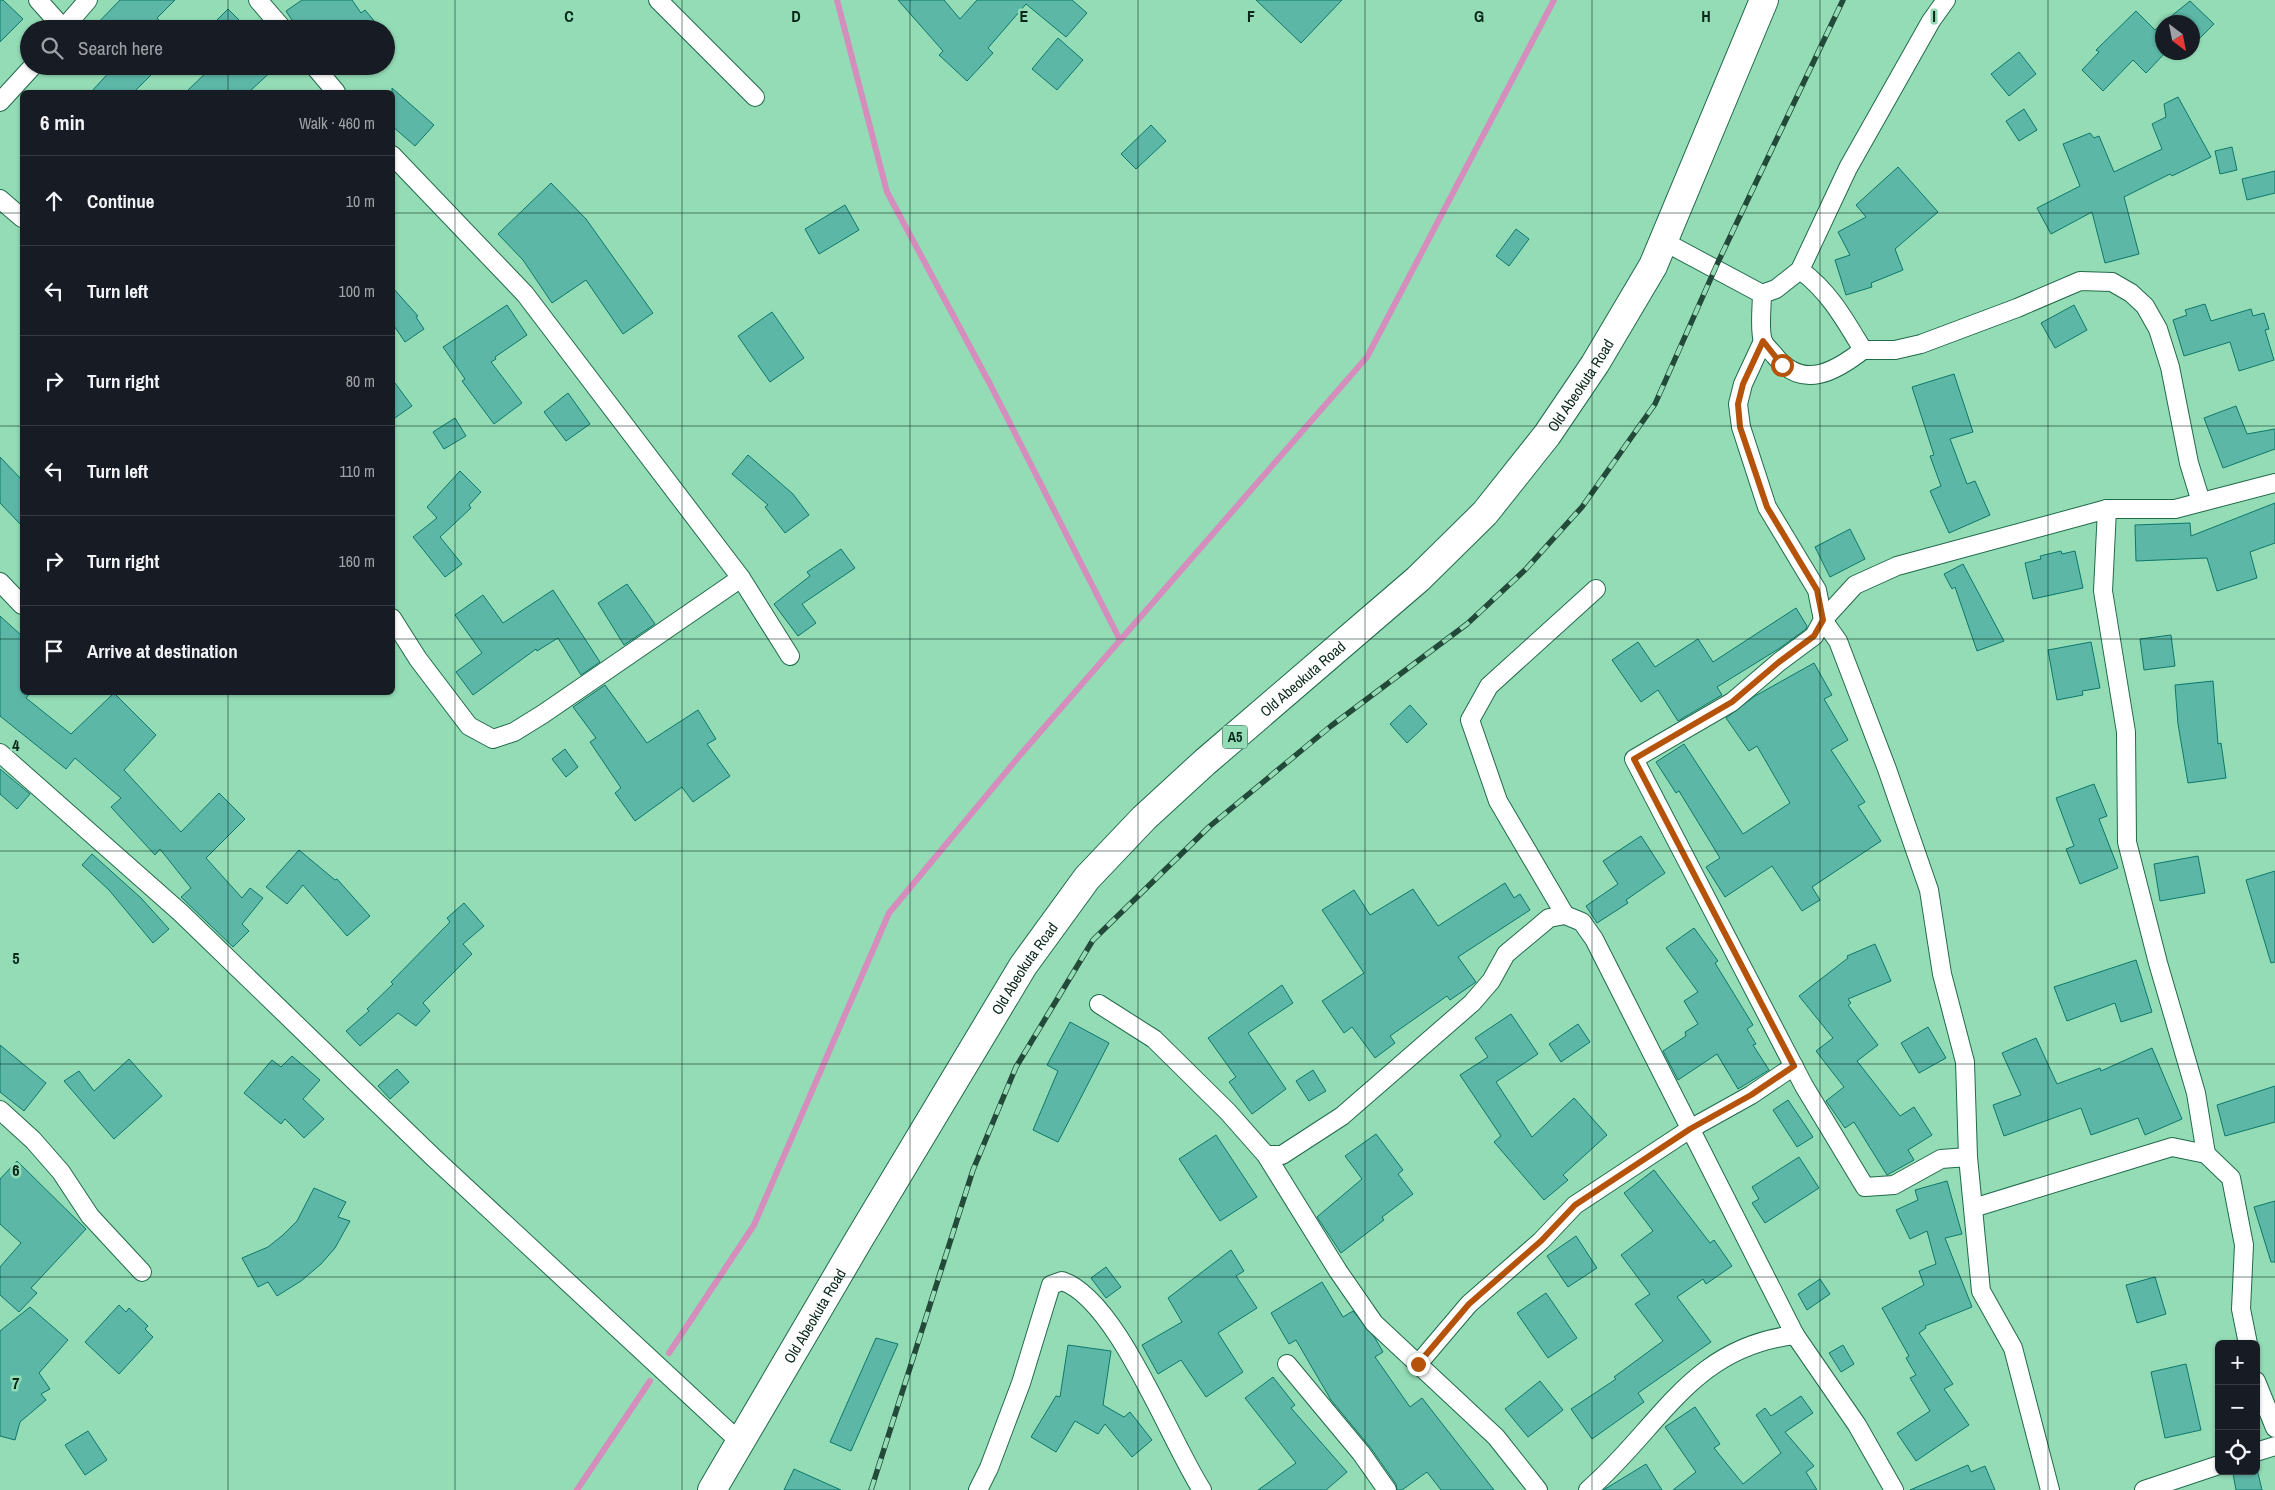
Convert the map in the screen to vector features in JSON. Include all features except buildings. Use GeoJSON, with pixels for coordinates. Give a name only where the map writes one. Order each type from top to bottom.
{"type":"FeatureCollection","features":[{"type":"Feature","properties":{"kind":"highway","name":"Old Abeokuta Road"},"geometry":{"type":"LineString","coordinates":[[712,1490],[1023,966],[1087,878],[1144,818],[1418,579],[1485,513],[1547,435],[1596,364],[1653,266],[1764,0]]}},
{"type":"Feature","properties":{"kind":"street"},"geometry":{"type":"LineString","coordinates":[[38,0],[56,20]]}},
{"type":"Feature","properties":{"kind":"street"},"geometry":{"type":"LineString","coordinates":[[70,20],[88,0]]}},
{"type":"Feature","properties":{"kind":"street"},"geometry":{"type":"LineString","coordinates":[[258,0],[275,20]]}},
{"type":"Feature","properties":{"kind":"street"},"geometry":{"type":"LineString","coordinates":[[658,0],[755,97]]}},
{"type":"Feature","properties":{"kind":"street"},"geometry":{"type":"LineString","coordinates":[[1663,241],[1762,294],[1776,289],[1800,270],[1848,168],[1931,21],[1946,0]]}},
{"type":"Feature","properties":{"kind":"street"},"geometry":{"type":"LineString","coordinates":[[0,102],[25,75]]}},
{"type":"Feature","properties":{"kind":"street"},"geometry":{"type":"LineString","coordinates":[[322,75],[334,90]]}},
{"type":"Feature","properties":{"kind":"street"},"geometry":{"type":"LineString","coordinates":[[395,158],[525,294],[741,578],[790,656]]}},
{"type":"Feature","properties":{"kind":"street"},"geometry":{"type":"LineString","coordinates":[[0,199],[20,216]]}},
{"type":"Feature","properties":{"kind":"street"},"geometry":{"type":"LineString","coordinates":[[1800,270],[1814,280],[1837,306],[1864,350]]}},
{"type":"Feature","properties":{"kind":"street"},"geometry":{"type":"LineString","coordinates":[[1763,341],[1782,365],[1805,374],[1824,374],[1839,368],[1864,350],[1895,350],[1921,344],[2017,308],[2080,281],[2112,282],[2131,293],[2145,306],[2158,329],[2170,367],[2189,463],[2201,502]]}},
{"type":"Feature","properties":{"kind":"street"},"geometry":{"type":"LineString","coordinates":[[1762,294],[1763,341],[1743,384],[1738,404],[1740,427],[1767,507],[1817,590],[1823,620],[1838,641],[1887,769],[1929,890],[1942,974],[1964,1062],[1968,1157],[1981,1291],[2013,1348],[2050,1490]]}},
{"type":"Feature","properties":{"kind":"street"},"geometry":{"type":"LineString","coordinates":[[1968,1157],[1941,1159],[1894,1185],[1866,1187],[1794,1066],[1634,759],[1732,702],[1779,662],[1814,636],[1823,620],[1855,585],[1897,566],[2108,509],[2175,510],[2275,483]]}},
{"type":"Feature","properties":{"kind":"street"},"geometry":{"type":"LineString","coordinates":[[2108,509],[2103,591],[2126,732],[2127,842],[2158,963],[2196,1093],[2206,1154]]}},
{"type":"Feature","properties":{"kind":"street"},"geometry":{"type":"LineString","coordinates":[[395,623],[418,659],[469,726],[493,739],[514,732],[543,714],[622,662],[741,578]]}},
{"type":"Feature","properties":{"kind":"street"},"geometry":{"type":"LineString","coordinates":[[0,582],[20,603]]}},
{"type":"Feature","properties":{"kind":"street"},"geometry":{"type":"LineString","coordinates":[[1565,915],[1498,802],[1470,720],[1489,686],[1596,589]]}},
{"type":"Feature","properties":{"kind":"street"},"geometry":{"type":"LineString","coordinates":[[0,753],[182,913],[433,1157],[740,1442]]}},
{"type":"Feature","properties":{"kind":"street"},"geometry":{"type":"LineString","coordinates":[[1274,1155],[1342,1116],[1472,1003],[1491,981],[1506,954],[1549,918],[1565,915],[1582,922],[1594,939],[1795,1334],[1857,1425],[1894,1490]]}},
{"type":"Feature","properties":{"kind":"street"},"geometry":{"type":"LineString","coordinates":[[1099,1004],[1154,1039],[1274,1155],[1282,1181],[1338,1271],[1374,1323],[1496,1437],[1538,1490]]}},
{"type":"Feature","properties":{"kind":"street"},"geometry":{"type":"LineString","coordinates":[[1418,1364],[1469,1304],[1541,1241],[1575,1205],[1690,1129],[1751,1095],[1794,1066]]}},
{"type":"Feature","properties":{"kind":"street"},"geometry":{"type":"LineString","coordinates":[[0,1110],[33,1140],[61,1172],[90,1216],[142,1272]]}},
{"type":"Feature","properties":{"kind":"street"},"geometry":{"type":"LineString","coordinates":[[1973,1208],[2172,1146],[2206,1154],[2231,1178],[2244,1245],[2241,1309],[2247,1340]]}},
{"type":"Feature","properties":{"kind":"street"},"geometry":{"type":"LineString","coordinates":[[978,1490],[989,1468],[1021,1383],[1052,1285],[1062,1281],[1085,1293],[1114,1327],[1202,1490]]}},
{"type":"Feature","properties":{"kind":"street"},"geometry":{"type":"LineString","coordinates":[[1588,1490],[1611,1470],[1674,1398],[1721,1358],[1747,1345],[1774,1337],[1795,1334]]}},
{"type":"Feature","properties":{"kind":"street"},"geometry":{"type":"LineString","coordinates":[[1287,1364],[1361,1453],[1386,1490]]}},
{"type":"Feature","properties":{"kind":"street"},"geometry":{"type":"LineString","coordinates":[[2258,1385],[2275,1428]]}},
{"type":"Feature","properties":{"kind":"street"},"geometry":{"type":"LineString","coordinates":[[2260,1451],[2275,1446]]}},
{"type":"Feature","properties":{"kind":"street"},"geometry":{"type":"LineString","coordinates":[[2144,1490],[2215,1466]]}},
{"type":"Feature","properties":{"kind":"waterway"},"geometry":{"type":"LineString","coordinates":[[837,0],[887,192],[990,384],[1120,640]]}},
{"type":"Feature","properties":{"kind":"waterway"},"geometry":{"type":"LineString","coordinates":[[669,1353],[754,1225],[889,913],[1021,754],[1367,357],[1554,0]]}},
{"type":"Feature","properties":{"kind":"waterway"},"geometry":{"type":"LineString","coordinates":[[577,1490],[650,1381]]}},
{"type":"Feature","properties":{"kind":"railway"},"geometry":{"type":"LineString","coordinates":[[871,1490],[973,1170],[1016,1067],[1093,940],[1210,826],[1331,726],[1467,624],[1526,569],[1582,507],[1655,404],[1719,260],[1843,0]]}},
{"type":"Feature","properties":{"kind":"route"},"geometry":{"type":"LineString","coordinates":[[1418,1364],[1469,1304],[1541,1241],[1575,1205],[1690,1129],[1751,1095],[1794,1066],[1634,759],[1732,702],[1779,662],[1814,636],[1823,620],[1817,590],[1767,507],[1738,416],[1738,404],[1743,384],[1763,341],[1782,365]]}}]}
